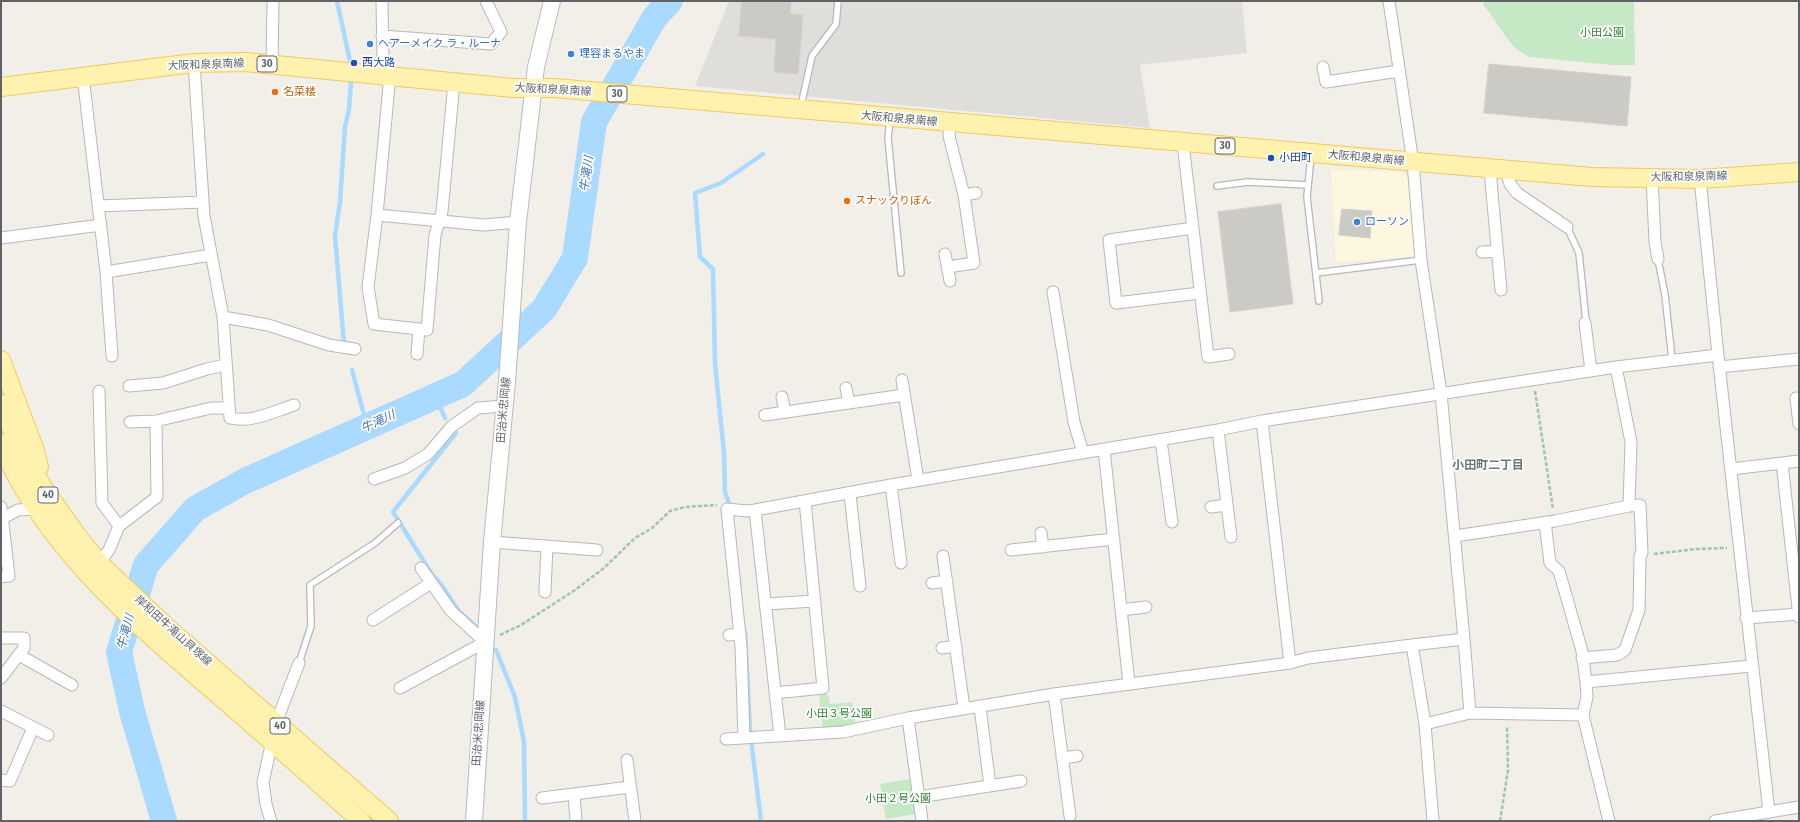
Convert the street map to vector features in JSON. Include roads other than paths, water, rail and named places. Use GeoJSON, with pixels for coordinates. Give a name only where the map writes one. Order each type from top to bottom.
{"type":"FeatureCollection","features":[{"type":"Feature","properties":{"kind":"main road","name":"田治米忠岡線"},"geometry":{"type":"LineString","coordinates":[[474,821],[492,542],[507,382],[513,276],[518,222],[536,67],[552,1]]}},
{"type":"Feature","properties":{"kind":"main road","name":"大阪和泉泉南線"},"geometry":{"type":"LineString","coordinates":[[1,87],[194,63],[245,62],[454,82],[583,91],[1413,163],[1592,177],[1700,179],[1799,172]]}},
{"type":"Feature","properties":{"kind":"main road"},"geometry":{"type":"LineString","coordinates":[[1,360],[35,451],[36,498]]}},
{"type":"Feature","properties":{"kind":"main road","name":"岸和田牛滝山貝塚線"},"geometry":{"type":"LineString","coordinates":[[1,404],[20,448],[36,498],[78,537],[99,563],[171,631],[389,821]]}},
{"type":"Feature","properties":{"kind":"main road","name":"岸和田牛滝山貝塚線"},"geometry":{"type":"LineString","coordinates":[[1,443],[7,458],[36,498],[76,562],[106,594],[165,649],[272,741],[361,821]]}},
{"type":"Feature","properties":{"kind":"main road"},"geometry":{"type":"LineString","coordinates":[[1,468],[36,498]]}},
{"type":"Feature","properties":{"kind":"street"},"geometry":{"type":"LineString","coordinates":[[272,65],[273,1]]}},
{"type":"Feature","properties":{"kind":"street"},"geometry":{"type":"LineString","coordinates":[[382,1],[383,64],[389,86],[377,215],[368,287],[374,324],[427,330],[435,235],[442,212],[454,82]]}},
{"type":"Feature","properties":{"kind":"street"},"geometry":{"type":"LineString","coordinates":[[382,36],[490,44],[501,32],[486,1]]}},
{"type":"Feature","properties":{"kind":"street"},"geometry":{"type":"LineString","coordinates":[[1389,1],[1413,163],[1421,260],[1441,393],[1470,713]]}},
{"type":"Feature","properties":{"kind":"street"},"geometry":{"type":"LineString","coordinates":[[194,63],[203,202],[223,317],[230,418],[241,421],[294,405]]}},
{"type":"Feature","properties":{"kind":"street"},"geometry":{"type":"LineString","coordinates":[[1323,67],[1326,82],[1399,71]]}},
{"type":"Feature","properties":{"kind":"street"},"geometry":{"type":"LineString","coordinates":[[83,76],[106,272],[112,356]]}},
{"type":"Feature","properties":{"kind":"street"},"geometry":{"type":"LineString","coordinates":[[948,267],[974,263],[964,195],[949,136],[950,123]]}},
{"type":"Feature","properties":{"kind":"street"},"geometry":{"type":"LineString","coordinates":[[1184,143],[1192,228],[1208,357],[1229,354]]}},
{"type":"Feature","properties":{"kind":"street"},"geometry":{"type":"LineString","coordinates":[[1501,290],[1491,182],[1499,169],[1517,193],[1567,226]]}},
{"type":"Feature","properties":{"kind":"street"},"geometry":{"type":"LineString","coordinates":[[1652,178],[1655,242],[1658,259]]}},
{"type":"Feature","properties":{"kind":"street"},"geometry":{"type":"LineString","coordinates":[[1700,179],[1746,618],[1769,812]]}},
{"type":"Feature","properties":{"kind":"street"},"geometry":{"type":"LineString","coordinates":[[964,195],[976,193]]}},
{"type":"Feature","properties":{"kind":"street"},"geometry":{"type":"LineString","coordinates":[[98,206],[203,202]]}},
{"type":"Feature","properties":{"kind":"street"},"geometry":{"type":"LineString","coordinates":[[377,215],[484,226],[518,222]]}},
{"type":"Feature","properties":{"kind":"street"},"geometry":{"type":"LineString","coordinates":[[1,238],[101,225]]}},
{"type":"Feature","properties":{"kind":"street"},"geometry":{"type":"LineString","coordinates":[[1192,228],[1109,240],[1116,303],[1200,293]]}},
{"type":"Feature","properties":{"kind":"street"},"geometry":{"type":"LineString","coordinates":[[1482,252],[1497,251]]}},
{"type":"Feature","properties":{"kind":"street"},"geometry":{"type":"LineString","coordinates":[[946,254],[950,281]]}},
{"type":"Feature","properties":{"kind":"street"},"geometry":{"type":"LineString","coordinates":[[106,272],[211,255]]}},
{"type":"Feature","properties":{"kind":"street"},"geometry":{"type":"LineString","coordinates":[[1053,292],[1074,422],[1083,453]]}},
{"type":"Feature","properties":{"kind":"street"},"geometry":{"type":"LineString","coordinates":[[223,317],[268,325],[329,345],[355,349]]}},
{"type":"Feature","properties":{"kind":"street"},"geometry":{"type":"LineString","coordinates":[[1585,323],[1591,371]]}},
{"type":"Feature","properties":{"kind":"street"},"geometry":{"type":"LineString","coordinates":[[417,354],[419,329]]}},
{"type":"Feature","properties":{"kind":"street"},"geometry":{"type":"LineString","coordinates":[[749,737],[735,635],[730,509],[755,510],[850,494],[918,480],[1161,440],[1262,421],[1441,393],[1616,367],[1718,355]]}},
{"type":"Feature","properties":{"kind":"street"},"geometry":{"type":"LineString","coordinates":[[1719,367],[1799,359]]}},
{"type":"Feature","properties":{"kind":"street"},"geometry":{"type":"LineString","coordinates":[[129,386],[163,383],[207,368],[226,365]]}},
{"type":"Feature","properties":{"kind":"street"},"geometry":{"type":"LineString","coordinates":[[1616,367],[1631,442],[1629,506]]}},
{"type":"Feature","properties":{"kind":"street"},"geometry":{"type":"LineString","coordinates":[[902,380],[918,480]]}},
{"type":"Feature","properties":{"kind":"street"},"geometry":{"type":"LineString","coordinates":[[846,388],[849,403]]}},
{"type":"Feature","properties":{"kind":"street"},"geometry":{"type":"LineString","coordinates":[[99,391],[102,503],[119,526]]}},
{"type":"Feature","properties":{"kind":"street"},"geometry":{"type":"LineString","coordinates":[[765,415],[904,395]]}},
{"type":"Feature","properties":{"kind":"street"},"geometry":{"type":"LineString","coordinates":[[782,397],[785,412]]}},
{"type":"Feature","properties":{"kind":"street"},"geometry":{"type":"LineString","coordinates":[[1796,398],[1799,424]]}},
{"type":"Feature","properties":{"kind":"street"},"geometry":{"type":"LineString","coordinates":[[374,479],[405,468],[428,454],[452,426],[478,408],[504,406]]}},
{"type":"Feature","properties":{"kind":"street"},"geometry":{"type":"LineString","coordinates":[[130,422],[156,421],[211,408],[229,408]]}},
{"type":"Feature","properties":{"kind":"street"},"geometry":{"type":"LineString","coordinates":[[99,563],[109,550],[119,526],[156,497],[156,421]]}},
{"type":"Feature","properties":{"kind":"street"},"geometry":{"type":"LineString","coordinates":[[1262,421],[1290,663]]}},
{"type":"Feature","properties":{"kind":"street"},"geometry":{"type":"LineString","coordinates":[[1218,430],[1231,537]]}},
{"type":"Feature","properties":{"kind":"street"},"geometry":{"type":"LineString","coordinates":[[1161,440],[1172,522]]}},
{"type":"Feature","properties":{"kind":"street"},"geometry":{"type":"LineString","coordinates":[[1104,449],[1129,684]]}},
{"type":"Feature","properties":{"kind":"street"},"geometry":{"type":"LineString","coordinates":[[1731,469],[1799,461]]}},
{"type":"Feature","properties":{"kind":"street"},"geometry":{"type":"LineString","coordinates":[[1746,618],[1799,615],[1794,530],[1782,463]]}},
{"type":"Feature","properties":{"kind":"street"},"geometry":{"type":"LineString","coordinates":[[891,485],[901,563]]}},
{"type":"Feature","properties":{"kind":"street"},"geometry":{"type":"LineString","coordinates":[[850,494],[860,586]]}},
{"type":"Feature","properties":{"kind":"street"},"geometry":{"type":"LineString","coordinates":[[1,577],[9,576],[2,512],[18,510],[36,498]]}},
{"type":"Feature","properties":{"kind":"street"},"geometry":{"type":"LineString","coordinates":[[775,694],[823,688],[805,501]]}},
{"type":"Feature","properties":{"kind":"street"},"geometry":{"type":"LineString","coordinates":[[1211,507],[1227,505]]}},
{"type":"Feature","properties":{"kind":"street"},"geometry":{"type":"LineString","coordinates":[[1455,536],[1550,522],[1640,505],[1642,553],[1640,556],[1639,610],[1624,650],[1618,655],[1582,658]]}},
{"type":"Feature","properties":{"kind":"street"},"geometry":{"type":"LineString","coordinates":[[755,510],[780,736]]}},
{"type":"Feature","properties":{"kind":"street"},"geometry":{"type":"LineString","coordinates":[[1550,522],[1550,563],[1559,572],[1582,651],[1587,697],[1583,715],[1609,821]]}},
{"type":"Feature","properties":{"kind":"street"},"geometry":{"type":"LineString","coordinates":[[1041,533],[1043,547]]}},
{"type":"Feature","properties":{"kind":"street"},"geometry":{"type":"LineString","coordinates":[[1011,550],[1114,538]]}},
{"type":"Feature","properties":{"kind":"street"},"geometry":{"type":"LineString","coordinates":[[492,542],[597,550]]}},
{"type":"Feature","properties":{"kind":"street"},"geometry":{"type":"LineString","coordinates":[[545,592],[547,546]]}},
{"type":"Feature","properties":{"kind":"street"},"geometry":{"type":"LineString","coordinates":[[943,556],[964,708]]}},
{"type":"Feature","properties":{"kind":"street"},"geometry":{"type":"LineString","coordinates":[[400,688],[485,642],[451,612],[421,568]]}},
{"type":"Feature","properties":{"kind":"street"},"geometry":{"type":"LineString","coordinates":[[932,583],[947,581]]}},
{"type":"Feature","properties":{"kind":"street"},"geometry":{"type":"LineString","coordinates":[[373,620],[431,583]]}},
{"type":"Feature","properties":{"kind":"street"},"geometry":{"type":"LineString","coordinates":[[766,604],[814,601]]}},
{"type":"Feature","properties":{"kind":"street"},"geometry":{"type":"LineString","coordinates":[[1121,610],[1146,607]]}},
{"type":"Feature","properties":{"kind":"street"},"geometry":{"type":"LineString","coordinates":[[1,638],[24,638],[24,648],[1,678]]}},
{"type":"Feature","properties":{"kind":"street"},"geometry":{"type":"LineString","coordinates":[[726,739],[843,732],[908,718],[1054,694],[1290,663],[1308,658],[1464,639]]}},
{"type":"Feature","properties":{"kind":"street"},"geometry":{"type":"LineString","coordinates":[[1412,645],[1425,724],[1433,821]]}},
{"type":"Feature","properties":{"kind":"street"},"geometry":{"type":"LineString","coordinates":[[942,648],[956,646]]}},
{"type":"Feature","properties":{"kind":"street"},"geometry":{"type":"LineString","coordinates":[[18,655],[72,685]]}},
{"type":"Feature","properties":{"kind":"street"},"geometry":{"type":"LineString","coordinates":[[271,821],[266,804],[263,782],[276,723],[299,663]]}},
{"type":"Feature","properties":{"kind":"street"},"geometry":{"type":"LineString","coordinates":[[1586,682],[1752,666]]}},
{"type":"Feature","properties":{"kind":"street"},"geometry":{"type":"LineString","coordinates":[[1054,694],[1070,816]]}},
{"type":"Feature","properties":{"kind":"street"},"geometry":{"type":"LineString","coordinates":[[980,706],[990,786]]}},
{"type":"Feature","properties":{"kind":"street"},"geometry":{"type":"LineString","coordinates":[[1,711],[48,735]]}},
{"type":"Feature","properties":{"kind":"street"},"geometry":{"type":"LineString","coordinates":[[1425,724],[1470,713],[1583,715]]}},
{"type":"Feature","properties":{"kind":"street"},"geometry":{"type":"LineString","coordinates":[[908,718],[922,821]]}},
{"type":"Feature","properties":{"kind":"street"},"geometry":{"type":"LineString","coordinates":[[1,780],[10,780],[33,728]]}},
{"type":"Feature","properties":{"kind":"street"},"geometry":{"type":"LineString","coordinates":[[1062,758],[1077,756]]}},
{"type":"Feature","properties":{"kind":"street"},"geometry":{"type":"LineString","coordinates":[[627,760],[634,821]]}},
{"type":"Feature","properties":{"kind":"street"},"geometry":{"type":"LineString","coordinates":[[919,797],[1021,781]]}},
{"type":"Feature","properties":{"kind":"street"},"geometry":{"type":"LineString","coordinates":[[542,798],[630,787]]}},
{"type":"Feature","properties":{"kind":"street"},"geometry":{"type":"LineString","coordinates":[[574,794],[576,821]]}},
{"type":"Feature","properties":{"kind":"street"},"geometry":{"type":"LineString","coordinates":[[1715,821],[1799,807]]}},
{"type":"Feature","properties":{"kind":"lane"},"geometry":{"type":"LineString","coordinates":[[800,110],[812,56],[836,24],[838,1]]}},
{"type":"Feature","properties":{"kind":"lane"},"geometry":{"type":"LineString","coordinates":[[890,118],[888,138],[901,273]]}},
{"type":"Feature","properties":{"kind":"lane"},"geometry":{"type":"LineString","coordinates":[[1312,154],[1307,197],[1319,301]]}},
{"type":"Feature","properties":{"kind":"lane"},"geometry":{"type":"LineString","coordinates":[[1217,186],[1248,182],[1308,185]]}},
{"type":"Feature","properties":{"kind":"lane"},"geometry":{"type":"LineString","coordinates":[[1567,226],[1579,254],[1586,320],[1585,323]]}},
{"type":"Feature","properties":{"kind":"lane"},"geometry":{"type":"LineString","coordinates":[[1658,259],[1665,295],[1672,360]]}},
{"type":"Feature","properties":{"kind":"lane"},"geometry":{"type":"LineString","coordinates":[[1316,273],[1421,260]]}},
{"type":"Feature","properties":{"kind":"lane"},"geometry":{"type":"LineString","coordinates":[[299,663],[311,626],[310,585],[375,543],[398,522]]}},
{"type":"Feature","properties":{"kind":"waterway"},"geometry":{"type":"LineString","coordinates":[[337,1],[350,61]]}},
{"type":"Feature","properties":{"kind":"waterway","name":"牛滝川"},"geometry":{"type":"LineString","coordinates":[[164,821],[132,711],[119,652],[146,565],[195,509],[245,481],[463,384],[544,309],[575,258],[594,122],[655,17],[670,1]]}},
{"type":"Feature","properties":{"kind":"waterway"},"geometry":{"type":"LineString","coordinates":[[344,344],[335,236],[340,202],[345,127],[349,109],[351,81]]}},
{"type":"Feature","properties":{"kind":"waterway"},"geometry":{"type":"LineString","coordinates":[[731,509],[725,492],[724,453],[715,364],[713,269],[700,257],[695,193],[721,183],[763,154]]}},
{"type":"Feature","properties":{"kind":"waterway"},"geometry":{"type":"LineString","coordinates":[[352,370],[367,426]]}},
{"type":"Feature","properties":{"kind":"waterway"},"geometry":{"type":"LineString","coordinates":[[435,396],[445,418]]}},
{"type":"Feature","properties":{"kind":"waterway"},"geometry":{"type":"LineString","coordinates":[[456,433],[393,512],[433,576],[460,612],[479,630]]}},
{"type":"Feature","properties":{"kind":"waterway"},"geometry":{"type":"LineString","coordinates":[[745,632],[750,731],[761,821]]}},
{"type":"Feature","properties":{"kind":"waterway"},"geometry":{"type":"LineString","coordinates":[[496,650],[515,697],[524,742],[525,821]]}},
{"type":"Feature","properties":{"kind":"place","name":"ヘアーメイク ラ・ルーナ"},"geometry":{"type":"Point","coordinates":[370,44]}},
{"type":"Feature","properties":{"kind":"place","name":"理容まるやま"},"geometry":{"type":"Point","coordinates":[571,54]}},
{"type":"Feature","properties":{"kind":"place","name":"西大路"},"geometry":{"type":"Point","coordinates":[354,63]}},
{"type":"Feature","properties":{"kind":"place","name":"名菜楼"},"geometry":{"type":"Point","coordinates":[275,92]}},
{"type":"Feature","properties":{"kind":"place","name":"小田町"},"geometry":{"type":"Point","coordinates":[1271,158]}},
{"type":"Feature","properties":{"kind":"place","name":"スナックりぼん"},"geometry":{"type":"Point","coordinates":[847,201]}},
{"type":"Feature","properties":{"kind":"place","name":"ローソン"},"geometry":{"type":"Point","coordinates":[1357,222]}},
{"type":"Feature","properties":{"kind":"district","name":"小田町二丁目"},"geometry":{"type":"Point","coordinates":[1488,466]}},
{"type":"Feature","properties":{"kind":"park label","name":"小田公園"},"geometry":{"type":"Point","coordinates":[1602,33]}},
{"type":"Feature","properties":{"kind":"park label","name":"小田３号公園"},"geometry":{"type":"Point","coordinates":[839,714]}},
{"type":"Feature","properties":{"kind":"park label","name":"小田２号公園"},"geometry":{"type":"Point","coordinates":[898,799]}}]}
